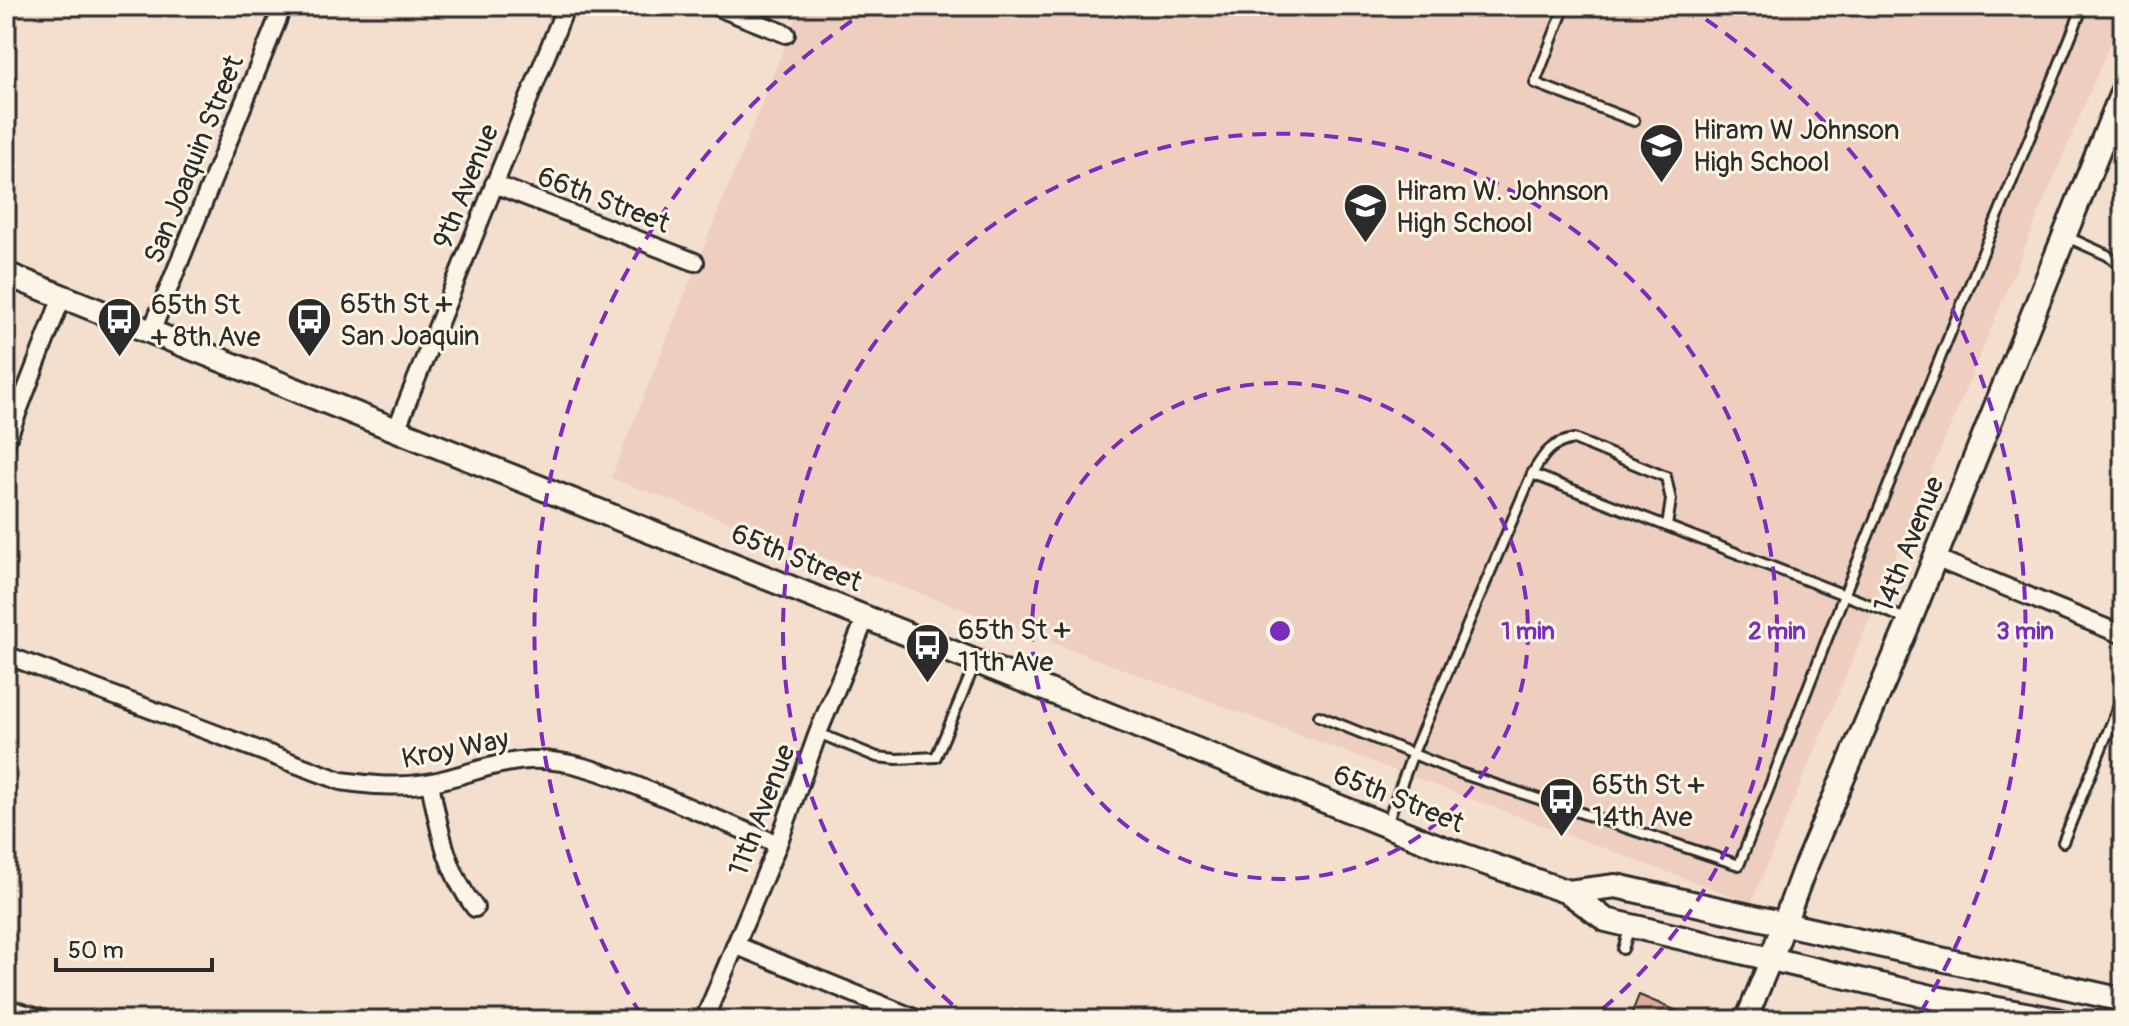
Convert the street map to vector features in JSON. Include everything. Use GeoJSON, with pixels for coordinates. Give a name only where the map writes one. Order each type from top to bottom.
{"type":"FeatureCollection","features":[{"type":"Feature","properties":{"kind":"main road","name":"14th Avenue"},"geometry":{"type":"LineString","coordinates":[[1771,959],[1803,872],[1910,620],[2123,90]]}},
{"type":"Feature","properties":{"kind":"main road","name":"65th Street"},"geometry":{"type":"LineString","coordinates":[[6,274],[1472,860],[1568,892],[1606,920],[1936,998],[2058,1020]]}},
{"type":"Feature","properties":{"kind":"main road","name":"65th Street"},"geometry":{"type":"LineString","coordinates":[[1568,892],[1616,886],[2123,1000]]}},
{"type":"Feature","properties":{"kind":"street","name":"San Joaquin Street"},"geometry":{"type":"LineString","coordinates":[[151,332],[283,6]]}},
{"type":"Feature","properties":{"kind":"street","name":"9th Avenue"},"geometry":{"type":"LineString","coordinates":[[396,430],[566,6]]}},
{"type":"Feature","properties":{"kind":"street"},"geometry":{"type":"LineString","coordinates":[[715,6],[786,34]]}},
{"type":"Feature","properties":{"kind":"street","name":"66th Street"},"geometry":{"type":"LineString","coordinates":[[494,184],[695,262]]}},
{"type":"Feature","properties":{"kind":"street"},"geometry":{"type":"LineString","coordinates":[[6,442],[62,297]]}},
{"type":"Feature","properties":{"kind":"street"},"geometry":{"type":"LineString","coordinates":[[1935,558],[2123,635]]}},
{"type":"Feature","properties":{"kind":"street","name":"11th Avenue"},"geometry":{"type":"LineString","coordinates":[[704,1020],[778,844],[818,733],[866,617]]}},
{"type":"Feature","properties":{"kind":"street","name":"Kroy Way"},"geometry":{"type":"LineString","coordinates":[[6,655],[341,781],[377,786],[430,783],[496,763],[531,760],[559,762],[606,773],[778,844]]}},
{"type":"Feature","properties":{"kind":"street"},"geometry":{"type":"LineString","coordinates":[[430,783],[445,852],[454,877],[475,908]]}},
{"type":"Feature","properties":{"kind":"street"},"geometry":{"type":"LineString","coordinates":[[735,945],[919,1020]]}},
{"type":"Feature","properties":{"kind":"street","name":"14th Avenue"},"geometry":{"type":"LineString","coordinates":[[1746,1020],[1771,959]]}},
{"type":"Feature","properties":{"kind":"street"},"geometry":{"type":"LineString","coordinates":[[6,1008],[45,1020]]}},
{"type":"Feature","properties":{"kind":"lane"},"geometry":{"type":"LineString","coordinates":[[1565,6],[1535,83],[1634,121]]}},
{"type":"Feature","properties":{"kind":"lane"},"geometry":{"type":"LineString","coordinates":[[1319,716],[1460,773],[1739,865],[1844,595],[2083,6]]}},
{"type":"Feature","properties":{"kind":"lane"},"geometry":{"type":"LineString","coordinates":[[2064,235],[2107,255],[2123,268]]}},
{"type":"Feature","properties":{"kind":"lane"},"geometry":{"type":"LineString","coordinates":[[1388,820],[1413,753],[1532,474],[1547,450],[1559,441],[1574,439],[1666,477],[1671,500],[1667,526]]}},
{"type":"Feature","properties":{"kind":"lane"},"geometry":{"type":"LineString","coordinates":[[1532,474],[1910,620]]}},
{"type":"Feature","properties":{"kind":"lane"},"geometry":{"type":"LineString","coordinates":[[818,733],[877,757],[936,757],[976,661]]}},
{"type":"Feature","properties":{"kind":"lane"},"geometry":{"type":"LineString","coordinates":[[2063,842],[2123,695]]}},
{"type":"Feature","properties":{"kind":"lane"},"geometry":{"type":"LineString","coordinates":[[1623,949],[1630,926]]}},
{"type":"Feature","properties":{"kind":"shaded area","name":"Hiram W. Johnson High School"},"geometry":{"type":"Polygon","coordinates":[[[801,6],[2123,6],[2123,12],[1751,903],[611,478],[801,6]]]}},
{"type":"Feature","properties":{"kind":"building"},"geometry":{"type":"Polygon","coordinates":[[[1639,995],[1699,1020],[1629,1020],[1639,995]]]}},
{"type":"Feature","properties":{"kind":"place","name":"Hiram W Johnson High School"},"geometry":{"type":"Point","coordinates":[1662,184]}},
{"type":"Feature","properties":{"kind":"place","name":"Hiram W. Johnson High School"},"geometry":{"type":"Point","coordinates":[1365,245]}},
{"type":"Feature","properties":{"kind":"place","name":"65th St + San Joaquin"},"geometry":{"type":"Point","coordinates":[309,358]}},
{"type":"Feature","properties":{"kind":"place","name":"65th St + 8th Ave"},"geometry":{"type":"Point","coordinates":[120,359]}},
{"type":"Feature","properties":{"kind":"place","name":"65th St + 11th Ave"},"geometry":{"type":"Point","coordinates":[927,684]}},
{"type":"Feature","properties":{"kind":"place","name":"65th St + 14th Ave"},"geometry":{"type":"Point","coordinates":[1561,839]}}]}
